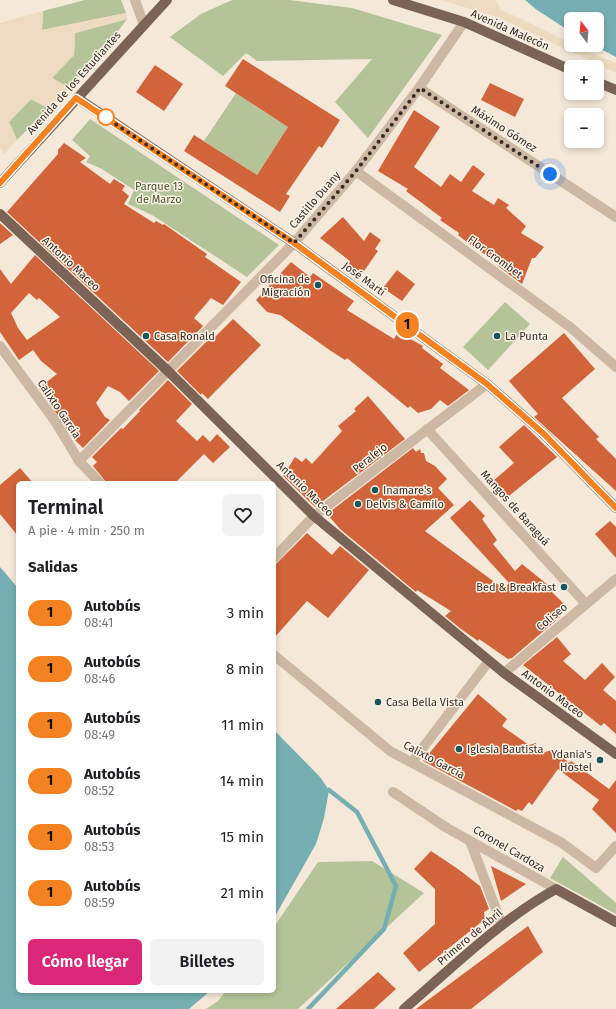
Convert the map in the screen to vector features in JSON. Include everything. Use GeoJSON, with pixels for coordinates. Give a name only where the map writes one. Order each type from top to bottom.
{"type":"FeatureCollection","features":[{"type":"Feature","properties":{"kind":"main road","name":"Avenida de los Estudiantes"},"geometry":{"type":"LineString","coordinates":[[0,183],[167,0]]}},
{"type":"Feature","properties":{"kind":"main road","name":"Avenida Malecón"},"geometry":{"type":"LineString","coordinates":[[393,0],[464,22],[564,67]]}},
{"type":"Feature","properties":{"kind":"main road"},"geometry":{"type":"LineString","coordinates":[[604,85],[616,90]]}},
{"type":"Feature","properties":{"kind":"main road","name":"José Martí"},"geometry":{"type":"LineString","coordinates":[[76,98],[294,243],[487,384],[544,434],[616,508]]}},
{"type":"Feature","properties":{"kind":"main road","name":"Antonio Maceo"},"geometry":{"type":"LineString","coordinates":[[0,214],[170,372],[314,516],[504,673],[616,754]]}},
{"type":"Feature","properties":{"kind":"main road","name":"Coronel Cardoza"},"geometry":{"type":"LineString","coordinates":[[556,889],[616,922]]}},
{"type":"Feature","properties":{"kind":"main road","name":"Primero de Abril"},"geometry":{"type":"LineString","coordinates":[[404,1009],[502,925],[535,901],[556,889]]}},
{"type":"Feature","properties":{"kind":"street"},"geometry":{"type":"LineString","coordinates":[[135,0],[144,25]]}},
{"type":"Feature","properties":{"kind":"street","name":"Castillo Duany"},"geometry":{"type":"LineString","coordinates":[[79,461],[170,372],[294,243],[356,171],[420,88],[464,22]]}},
{"type":"Feature","properties":{"kind":"street","name":"Máximo Gómez"},"geometry":{"type":"LineString","coordinates":[[420,88],[616,217]]}},
{"type":"Feature","properties":{"kind":"street","name":"Flor Crombet"},"geometry":{"type":"LineString","coordinates":[[356,171],[570,327],[616,367]]}},
{"type":"Feature","properties":{"kind":"street","name":"Calixto García"},"geometry":{"type":"LineString","coordinates":[[0,346],[55,421],[79,461],[98,481]]}},
{"type":"Feature","properties":{"kind":"street","name":"Peralejo"},"geometry":{"type":"LineString","coordinates":[[276,556],[314,516],[487,384]]}},
{"type":"Feature","properties":{"kind":"street","name":"Mangos de Baraguá"},"geometry":{"type":"LineString","coordinates":[[427,429],[586,604]]}},
{"type":"Feature","properties":{"kind":"street","name":"Coliseo"},"geometry":{"type":"LineString","coordinates":[[504,673],[616,580]]}},
{"type":"Feature","properties":{"kind":"street","name":"Calixto García"},"geometry":{"type":"LineString","coordinates":[[276,657],[390,750],[562,843],[596,868],[616,846]]}},
{"type":"Feature","properties":{"kind":"street"},"geometry":{"type":"LineString","coordinates":[[412,762],[489,661]]}},
{"type":"Feature","properties":{"kind":"street","name":"Coronel Cardoza"},"geometry":{"type":"LineString","coordinates":[[393,792],[470,841],[556,889]]}},
{"type":"Feature","properties":{"kind":"street"},"geometry":{"type":"LineString","coordinates":[[470,841],[502,925]]}},
{"type":"Feature","properties":{"kind":"green space"},"geometry":{"type":"Polygon","coordinates":[[[85,0],[121,0],[126,13],[42,30],[43,11],[85,0]]]}},
{"type":"Feature","properties":{"kind":"green space"},"geometry":{"type":"Polygon","coordinates":[[[232,0],[289,0],[352,8],[442,35],[368,138],[335,102],[372,59],[257,61],[246,53],[223,76],[170,37],[201,14],[232,0]]]}},
{"type":"Feature","properties":{"kind":"green space"},"geometry":{"type":"Polygon","coordinates":[[[127,19],[105,49],[68,87],[52,78],[74,55],[75,33],[127,19]]]}},
{"type":"Feature","properties":{"kind":"green space"},"geometry":{"type":"Polygon","coordinates":[[[236,93],[288,127],[257,175],[204,141],[236,93]]]}},
{"type":"Feature","properties":{"kind":"green space"},"geometry":{"type":"Polygon","coordinates":[[[31,99],[48,108],[17,140],[9,122],[31,99]]]}},
{"type":"Feature","properties":{"kind":"green space","name":"Parque 13 de Marzo"},"geometry":{"type":"Polygon","coordinates":[[[90,119],[279,245],[247,277],[152,215],[128,204],[134,190],[102,169],[86,162],[90,156],[72,140],[90,119]]]}},
{"type":"Feature","properties":{"kind":"green space","name":"La Punta"},"geometry":{"type":"Polygon","coordinates":[[[505,302],[530,324],[488,370],[463,347],[505,302]]]}},
{"type":"Feature","properties":{"kind":"green space"},"geometry":{"type":"Polygon","coordinates":[[[563,857],[616,903],[616,914],[550,878],[563,857]]]}},
{"type":"Feature","properties":{"kind":"green space"},"geometry":{"type":"Polygon","coordinates":[[[372,861],[424,893],[298,1009],[206,1009],[218,1001],[224,993],[276,993],[276,924],[318,862],[372,861]]]}},
{"type":"Feature","properties":{"kind":"shaded area"},"geometry":{"type":"Polygon","coordinates":[[[441,0],[496,0],[500,9],[564,40],[564,48],[500,18],[441,0]]]}},
{"type":"Feature","properties":{"kind":"shaded area"},"geometry":{"type":"Polygon","coordinates":[[[43,11],[42,30],[126,13],[127,19],[75,33],[74,55],[52,78],[68,87],[48,108],[30,99],[9,122],[17,140],[4,154],[0,147],[0,23],[43,11]]]}},
{"type":"Feature","properties":{"kind":"shaded area"},"geometry":{"type":"Polygon","coordinates":[[[572,52],[588,52],[616,63],[616,73],[604,67],[604,60],[589,60],[572,52]]]}},
{"type":"Feature","properties":{"kind":"water"},"geometry":{"type":"Polygon","coordinates":[[[525,0],[616,0],[616,57],[604,51],[604,12],[564,12],[564,27],[537,10],[525,0]]]}},
{"type":"Feature","properties":{"kind":"water"},"geometry":{"type":"Polygon","coordinates":[[[0,567],[16,586],[16,993],[208,993],[189,1009],[0,1009],[0,567]]]}},
{"type":"Feature","properties":{"kind":"water"},"geometry":{"type":"Polygon","coordinates":[[[276,732],[320,777],[329,790],[324,818],[316,844],[276,914],[276,732]]]}},
{"type":"Feature","properties":{"kind":"building"},"geometry":{"type":"Polygon","coordinates":[[[243,59],[340,120],[322,148],[319,146],[286,194],[290,196],[280,212],[184,151],[194,135],[257,175],[288,127],[225,86],[243,59]]]}},
{"type":"Feature","properties":{"kind":"building"},"geometry":{"type":"Polygon","coordinates":[[[155,65],[183,84],[164,111],[136,92],[155,65]]]}},
{"type":"Feature","properties":{"kind":"building"},"geometry":{"type":"Polygon","coordinates":[[[490,83],[524,99],[515,117],[481,100],[490,83]]]}},
{"type":"Feature","properties":{"kind":"building"},"geometry":{"type":"Polygon","coordinates":[[[414,110],[440,127],[414,167],[441,187],[450,174],[461,182],[473,165],[485,174],[472,191],[494,205],[498,198],[509,205],[506,208],[526,226],[521,233],[544,247],[535,258],[532,258],[522,284],[498,266],[499,264],[468,243],[458,235],[459,233],[440,220],[442,218],[406,191],[408,189],[378,171],[414,110]]]}},
{"type":"Feature","properties":{"kind":"building"},"geometry":{"type":"Polygon","coordinates":[[[64,143],[86,158],[80,162],[110,184],[114,179],[125,186],[122,190],[129,196],[124,204],[154,223],[156,221],[163,225],[164,224],[207,254],[205,257],[241,282],[223,305],[211,298],[194,318],[203,326],[168,362],[7,212],[58,154],[58,150],[64,143]]]}},
{"type":"Feature","properties":{"kind":"building"},"geometry":{"type":"Polygon","coordinates":[[[343,217],[364,241],[370,232],[381,240],[375,249],[378,251],[362,274],[348,264],[350,261],[320,238],[343,217]]]}},
{"type":"Feature","properties":{"kind":"building"},"geometry":{"type":"Polygon","coordinates":[[[0,223],[13,235],[0,244],[0,223]]]}},
{"type":"Feature","properties":{"kind":"building"},"geometry":{"type":"Polygon","coordinates":[[[35,255],[159,371],[129,401],[120,392],[108,386],[96,403],[105,417],[110,420],[83,448],[73,438],[39,388],[57,374],[41,361],[33,350],[19,360],[0,332],[0,269],[11,284],[35,255]],[[29,293],[11,313],[18,328],[27,340],[60,317],[39,298],[37,300],[29,293]]]}},
{"type":"Feature","properties":{"kind":"building"},"geometry":{"type":"Polygon","coordinates":[[[291,262],[310,277],[313,273],[354,301],[347,310],[394,339],[398,332],[423,346],[422,348],[443,364],[440,368],[469,390],[448,406],[440,400],[431,409],[418,413],[410,406],[408,408],[347,358],[345,360],[280,315],[267,312],[256,300],[291,262]]]}},
{"type":"Feature","properties":{"kind":"building"},"geometry":{"type":"Polygon","coordinates":[[[397,270],[415,284],[402,301],[383,288],[397,270]]]}},
{"type":"Feature","properties":{"kind":"building"},"geometry":{"type":"Polygon","coordinates":[[[233,319],[261,345],[208,399],[202,393],[201,395],[177,371],[213,335],[215,337],[233,319]]]}},
{"type":"Feature","properties":{"kind":"building"},"geometry":{"type":"Polygon","coordinates":[[[564,333],[595,369],[562,398],[599,437],[596,439],[616,459],[616,491],[534,417],[538,414],[509,381],[564,333]]]}},
{"type":"Feature","properties":{"kind":"building"},"geometry":{"type":"Polygon","coordinates":[[[168,380],[192,404],[176,421],[197,441],[203,435],[210,442],[217,434],[230,447],[213,463],[204,454],[177,481],[105,481],[93,466],[97,462],[92,457],[121,428],[123,429],[140,411],[139,410],[168,380]]]}},
{"type":"Feature","properties":{"kind":"building"},"geometry":{"type":"Polygon","coordinates":[[[368,396],[405,439],[315,507],[283,476],[295,457],[302,462],[306,458],[312,464],[342,431],[338,426],[356,411],[354,409],[368,396]]]}},
{"type":"Feature","properties":{"kind":"building"},"geometry":{"type":"Polygon","coordinates":[[[524,425],[557,457],[504,500],[488,485],[514,463],[499,447],[524,425]]]}},
{"type":"Feature","properties":{"kind":"building"},"geometry":{"type":"Polygon","coordinates":[[[413,448],[416,452],[420,449],[421,453],[424,453],[426,461],[435,466],[447,479],[438,488],[454,505],[425,531],[504,589],[509,583],[450,518],[470,500],[485,516],[482,519],[497,540],[493,544],[515,571],[522,564],[548,585],[546,586],[567,607],[557,615],[560,617],[512,658],[508,659],[479,639],[478,641],[461,629],[445,616],[451,611],[417,590],[416,592],[340,529],[327,514],[413,448]]]}},
{"type":"Feature","properties":{"kind":"building"},"geometry":{"type":"Polygon","coordinates":[[[20,468],[31,481],[16,481],[16,534],[0,514],[0,485],[20,468]]]}},
{"type":"Feature","properties":{"kind":"building"},"geometry":{"type":"Polygon","coordinates":[[[610,521],[616,527],[616,558],[595,534],[610,521]]]}},
{"type":"Feature","properties":{"kind":"building"},"geometry":{"type":"Polygon","coordinates":[[[307,533],[332,555],[340,546],[369,570],[328,618],[307,601],[276,636],[276,564],[307,533]]]}},
{"type":"Feature","properties":{"kind":"building"},"geometry":{"type":"Polygon","coordinates":[[[557,637],[571,654],[563,661],[585,680],[602,663],[615,677],[603,690],[616,701],[616,734],[604,723],[601,726],[523,665],[557,637]]]}},
{"type":"Feature","properties":{"kind":"building"},"geometry":{"type":"Polygon","coordinates":[[[478,694],[507,719],[502,726],[529,745],[536,743],[540,754],[554,749],[569,763],[571,761],[609,789],[616,780],[616,833],[592,809],[599,800],[558,769],[532,805],[529,802],[522,811],[518,809],[516,811],[423,761],[478,694]]]}},
{"type":"Feature","properties":{"kind":"building"},"geometry":{"type":"Polygon","coordinates":[[[431,851],[480,886],[489,909],[484,912],[485,919],[419,972],[403,953],[435,924],[435,889],[414,869],[431,851]]]}},
{"type":"Feature","properties":{"kind":"building"},"geometry":{"type":"Polygon","coordinates":[[[491,866],[526,884],[501,901],[491,866]]]}},
{"type":"Feature","properties":{"kind":"building"},"geometry":{"type":"Polygon","coordinates":[[[528,926],[543,952],[471,1009],[416,1009],[528,926]]]}},
{"type":"Feature","properties":{"kind":"building"},"geometry":{"type":"Polygon","coordinates":[[[378,972],[396,989],[374,1009],[336,1009],[378,972]]]}},
{"type":"Feature","properties":{"kind":"waterway"},"geometry":{"type":"LineString","coordinates":[[308,1009],[384,929],[396,886],[357,812],[329,790]]}},
{"type":"Feature","properties":{"kind":"bus line","name":"1"},"geometry":{"type":"LineString","coordinates":[[0,183],[76,98],[294,243],[487,384],[544,434],[616,508]]}},
{"type":"Feature","properties":{"kind":"place","name":"Oficina de Migración"},"geometry":{"type":"Point","coordinates":[318,285]}},
{"type":"Feature","properties":{"kind":"place","name":"Casa Ronald"},"geometry":{"type":"Point","coordinates":[146,336]}},
{"type":"Feature","properties":{"kind":"place","name":"La Punta"},"geometry":{"type":"Point","coordinates":[497,336]}},
{"type":"Feature","properties":{"kind":"place","name":"Inamare's"},"geometry":{"type":"Point","coordinates":[375,490]}},
{"type":"Feature","properties":{"kind":"place","name":"Delvis & Camilo"},"geometry":{"type":"Point","coordinates":[358,504]}},
{"type":"Feature","properties":{"kind":"place","name":"Bed & Breakfast"},"geometry":{"type":"Point","coordinates":[564,587]}},
{"type":"Feature","properties":{"kind":"place","name":"Casa Bella Vista"},"geometry":{"type":"Point","coordinates":[378,702]}},
{"type":"Feature","properties":{"kind":"place","name":"Iglesia Bautista"},"geometry":{"type":"Point","coordinates":[459,749]}},
{"type":"Feature","properties":{"kind":"place","name":"Ydania's Hostel"},"geometry":{"type":"Point","coordinates":[600,760]}},
{"type":"Feature","properties":{"kind":"route"},"geometry":{"type":"LineString","coordinates":[[106,117],[102,115],[294,243],[356,171],[420,88],[550,174]]}}]}
